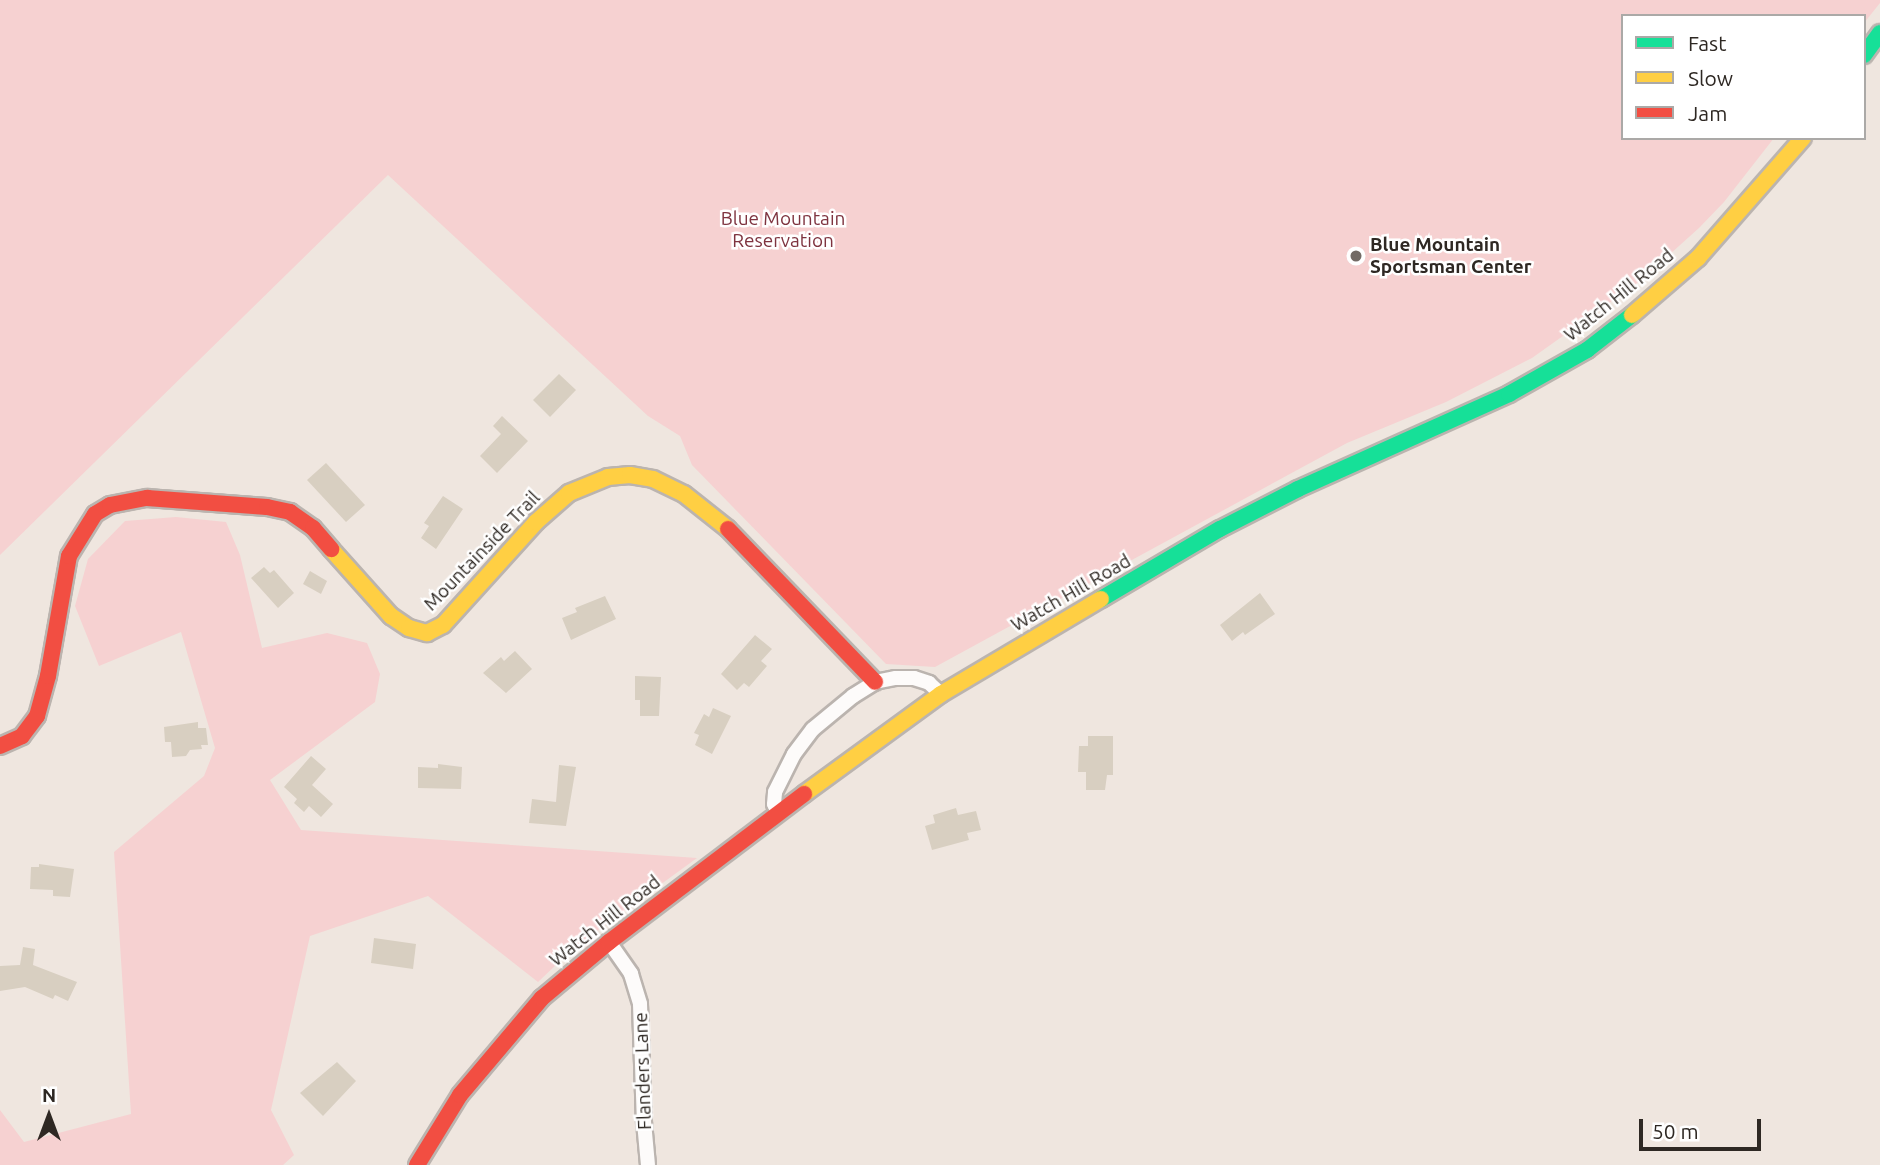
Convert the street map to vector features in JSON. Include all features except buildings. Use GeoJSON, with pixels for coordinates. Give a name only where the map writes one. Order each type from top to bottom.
{"type":"FeatureCollection","features":[{"type":"Feature","properties":{"kind":"street"},"geometry":{"type":"LineString","coordinates":[[1866,52],[1880,33]]}},
{"type":"Feature","properties":{"kind":"street","name":"Watch Hill Road"},"geometry":{"type":"LineString","coordinates":[[417,1165],[460,1096],[528,1014],[609,942],[779,813],[941,694],[1250,513],[1509,394],[1587,350],[1641,309],[1698,258],[1801,140]]}},
{"type":"Feature","properties":{"kind":"street","name":"Mountainside Trail"},"geometry":{"type":"LineString","coordinates":[[0,746],[22,736],[37,716],[48,676],[69,556],[83,529],[95,514],[110,505],[147,498],[267,507],[290,512],[313,528],[391,616],[409,628],[427,633],[443,625],[536,522],[569,493],[608,477],[630,475],[653,479],[684,494],[725,526],[875,682]]}},
{"type":"Feature","properties":{"kind":"street"},"geometry":{"type":"LineString","coordinates":[[779,813],[774,804],[775,792],[794,754],[833,710],[875,682],[914,678],[929,683],[941,694]]}},
{"type":"Feature","properties":{"kind":"street","name":"Flanders Lane"},"geometry":{"type":"LineString","coordinates":[[609,942],[631,974],[640,1004],[644,1122],[649,1165]]}},
{"type":"Feature","properties":{"kind":"green space","name":"Blue Mountain Reservation"},"geometry":{"type":"Polygon","coordinates":[[[0,0],[1880,0],[1866,20],[1866,14],[1621,14],[1621,140],[1772,140],[1724,202],[1699,228],[1640,281],[1532,358],[1446,402],[1347,443],[935,667],[886,664],[692,465],[680,436],[648,416],[388,175],[0,555],[0,0]]]}},
{"type":"Feature","properties":{"kind":"green space"},"geometry":{"type":"Polygon","coordinates":[[[176,517],[226,522],[240,555],[262,648],[327,633],[367,643],[380,674],[375,702],[270,780],[301,830],[697,858],[576,946],[538,982],[428,896],[310,936],[271,1110],[294,1155],[283,1165],[0,1165],[0,1110],[24,1142],[131,1114],[114,852],[204,776],[215,748],[181,632],[99,666],[75,606],[88,559],[125,521],[176,517]]]}},
{"type":"Feature","properties":{"kind":"traffic: fast"},"geometry":{"type":"LineString","coordinates":[[1866,52],[1880,33]]}},
{"type":"Feature","properties":{"kind":"traffic: fast"},"geometry":{"type":"LineString","coordinates":[[1101,599],[1220,529],[1298,489],[1509,394],[1587,350],[1632,315]]}},
{"type":"Feature","properties":{"kind":"traffic: slow"},"geometry":{"type":"LineString","coordinates":[[1632,315],[1698,258],[1801,140]]}},
{"type":"Feature","properties":{"kind":"traffic: slow"},"geometry":{"type":"LineString","coordinates":[[331,549],[391,616],[409,628],[427,633],[443,625],[536,522],[569,493],[608,477],[630,475],[653,479],[684,494],[728,529]]}},
{"type":"Feature","properties":{"kind":"traffic: slow"},"geometry":{"type":"LineString","coordinates":[[804,794],[941,694],[1101,599]]}},
{"type":"Feature","properties":{"kind":"traffic: jam"},"geometry":{"type":"LineString","coordinates":[[0,746],[22,736],[37,716],[48,676],[69,556],[95,514],[110,505],[147,498],[267,507],[290,512],[313,528],[331,549]]}},
{"type":"Feature","properties":{"kind":"traffic: jam"},"geometry":{"type":"LineString","coordinates":[[728,529],[875,682]]}},
{"type":"Feature","properties":{"kind":"traffic: jam"},"geometry":{"type":"LineString","coordinates":[[417,1165],[460,1095],[542,998],[609,942],[804,794]]}},
{"type":"Feature","properties":{"kind":"place","name":"Blue Mountain Sportsman Center"},"geometry":{"type":"Point","coordinates":[1356,256]}}]}
